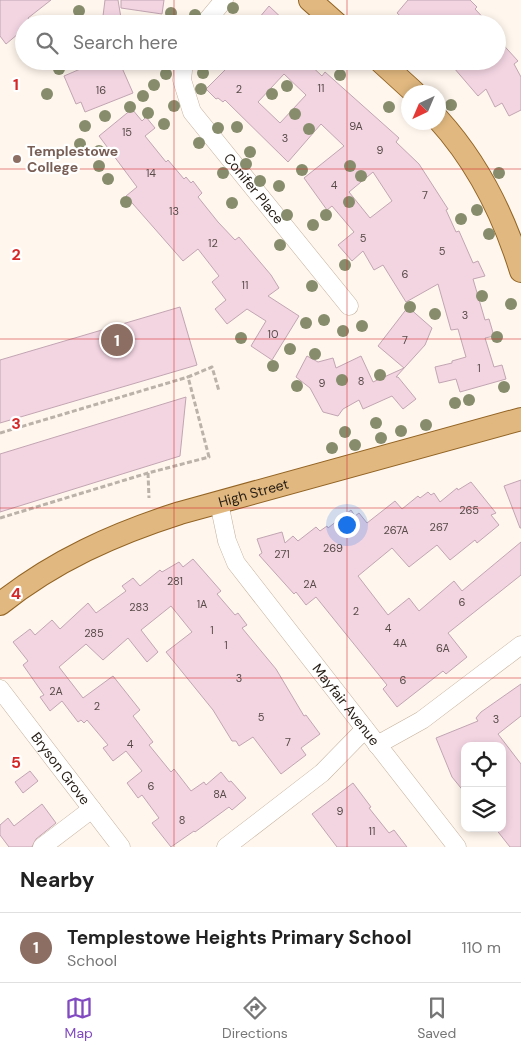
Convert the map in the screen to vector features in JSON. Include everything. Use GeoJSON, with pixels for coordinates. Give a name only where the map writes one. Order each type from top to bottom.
{"type":"FeatureCollection","features":[{"type":"Feature","properties":{"kind":"main road"},"geometry":{"type":"LineString","coordinates":[[310,0],[327,15]]}},
{"type":"Feature","properties":{"kind":"main road"},"geometry":{"type":"LineString","coordinates":[[390,70],[406,85]]}},
{"type":"Feature","properties":{"kind":"main road"},"geometry":{"type":"LineString","coordinates":[[446,129],[466,154],[488,189],[506,229],[521,270]]}},
{"type":"Feature","properties":{"kind":"main road","name":"High Street"},"geometry":{"type":"LineString","coordinates":[[0,604],[56,564],[102,540],[153,522],[521,419]]}},
{"type":"Feature","properties":{"kind":"street"},"geometry":{"type":"LineString","coordinates":[[212,15],[224,0]]}},
{"type":"Feature","properties":{"kind":"street","name":"Conifer Place"},"geometry":{"type":"LineString","coordinates":[[183,70],[182,80],[192,112],[349,306]]}},
{"type":"Feature","properties":{"kind":"street","name":"Mayfair Avenue"},"geometry":{"type":"LineString","coordinates":[[213,505],[236,563],[457,847]]}},
{"type":"Feature","properties":{"kind":"street"},"geometry":{"type":"LineString","coordinates":[[226,847],[322,773],[422,720],[521,645]]}},
{"type":"Feature","properties":{"kind":"street","name":"Bryson Grove"},"geometry":{"type":"LineString","coordinates":[[0,689],[121,847]]}},
{"type":"Feature","properties":{"kind":"street"},"geometry":{"type":"LineString","coordinates":[[42,847],[92,809]]}},
{"type":"Feature","properties":{"kind":"path"},"geometry":{"type":"LineString","coordinates":[[0,433],[188,378],[212,367],[219,391]]}},
{"type":"Feature","properties":{"kind":"path"},"geometry":{"type":"LineString","coordinates":[[0,518],[148,473],[209,457],[188,378]]}},
{"type":"Feature","properties":{"kind":"path"},"geometry":{"type":"LineString","coordinates":[[148,473],[149,498]]}},
{"type":"Feature","properties":{"kind":"building"},"geometry":{"type":"Polygon","coordinates":[[[0,0],[51,0],[32,15],[15,15],[15,36],[6,44],[0,36],[0,0]]]}},
{"type":"Feature","properties":{"kind":"building"},"geometry":{"type":"Polygon","coordinates":[[[105,0],[118,0],[120,15],[103,15],[105,0]]]}},
{"type":"Feature","properties":{"kind":"building"},"geometry":{"type":"Polygon","coordinates":[[[121,0],[164,0],[162,14],[121,8],[121,0]]]}},
{"type":"Feature","properties":{"kind":"building"},"geometry":{"type":"Polygon","coordinates":[[[408,0],[470,0],[477,7],[475,9],[481,15],[399,15],[397,13],[408,0]]]}},
{"type":"Feature","properties":{"kind":"building"},"geometry":{"type":"Polygon","coordinates":[[[269,6],[278,15],[262,15],[269,6]]]}},
{"type":"Feature","properties":{"kind":"building"},"geometry":{"type":"Polygon","coordinates":[[[506,48],[518,61],[514,64],[521,77],[521,110],[509,116],[502,103],[495,107],[486,89],[478,96],[456,70],[506,70],[506,48]]]}},
{"type":"Feature","properties":{"kind":"building"},"geometry":{"type":"Polygon","coordinates":[[[78,70],[123,70],[133,93],[85,112],[81,102],[76,104],[64,76],[78,70]]]}},
{"type":"Feature","properties":{"kind":"building"},"geometry":{"type":"Polygon","coordinates":[[[225,70],[316,70],[322,76],[325,72],[399,138],[396,142],[419,164],[448,209],[446,210],[456,232],[459,231],[473,263],[478,261],[485,276],[473,279],[485,320],[489,319],[494,336],[485,338],[494,367],[502,365],[506,379],[460,392],[456,379],[439,383],[435,367],[466,357],[458,329],[451,330],[438,284],[406,302],[383,265],[374,270],[363,251],[352,261],[338,245],[354,232],[332,206],[327,210],[304,178],[344,146],[321,124],[288,162],[225,100],[223,102],[218,98],[216,99],[206,89],[225,70]],[[284,74],[258,102],[280,123],[306,95],[284,74]],[[373,172],[349,192],[370,218],[392,201],[373,172]]]}},
{"type":"Feature","properties":{"kind":"building"},"geometry":{"type":"Polygon","coordinates":[[[132,109],[142,121],[146,117],[155,128],[145,136],[166,162],[168,160],[184,179],[186,177],[191,183],[193,181],[202,193],[198,197],[218,222],[235,240],[239,237],[271,275],[279,288],[268,296],[299,316],[272,360],[251,346],[266,321],[247,309],[227,324],[215,309],[226,300],[212,282],[219,276],[198,249],[183,261],[126,196],[137,187],[99,136],[132,109]]]}},
{"type":"Feature","properties":{"kind":"building"},"geometry":{"type":"Polygon","coordinates":[[[180,307],[197,365],[0,423],[0,360],[180,307]]]}},
{"type":"Feature","properties":{"kind":"building"},"geometry":{"type":"Polygon","coordinates":[[[408,307],[432,328],[425,345],[396,377],[416,399],[403,409],[392,396],[363,409],[359,400],[343,409],[338,416],[323,412],[310,388],[296,377],[307,356],[318,362],[333,358],[336,368],[361,356],[373,382],[404,368],[378,346],[408,307]]]}},
{"type":"Feature","properties":{"kind":"building"},"geometry":{"type":"Polygon","coordinates":[[[186,397],[180,456],[0,512],[0,454],[186,397]]]}},
{"type":"Feature","properties":{"kind":"building"},"geometry":{"type":"Polygon","coordinates":[[[521,480],[521,528],[520,528],[504,486],[521,480]]]}},
{"type":"Feature","properties":{"kind":"building"},"geometry":{"type":"Polygon","coordinates":[[[471,482],[496,513],[491,515],[499,525],[477,543],[475,540],[450,560],[437,545],[409,567],[392,548],[358,576],[388,615],[409,598],[419,611],[454,581],[462,591],[521,542],[521,575],[448,633],[467,657],[446,674],[443,671],[397,707],[383,689],[387,685],[316,597],[306,605],[296,592],[294,594],[259,555],[262,553],[257,539],[282,532],[285,543],[293,536],[298,541],[316,527],[320,531],[327,526],[328,528],[351,510],[355,516],[359,513],[367,523],[395,501],[402,509],[418,496],[420,498],[428,492],[431,495],[434,493],[440,502],[457,488],[458,490],[471,482]]]}},
{"type":"Feature","properties":{"kind":"building"},"geometry":{"type":"Polygon","coordinates":[[[193,559],[221,591],[217,594],[235,615],[238,613],[247,625],[242,628],[276,669],[304,716],[306,715],[320,734],[301,748],[306,755],[281,774],[253,737],[239,746],[236,741],[232,741],[213,710],[166,652],[192,632],[171,606],[141,630],[158,652],[147,662],[128,638],[103,660],[86,644],[59,667],[83,698],[113,676],[140,710],[133,716],[153,742],[149,745],[171,772],[174,769],[191,791],[204,782],[206,785],[221,772],[246,798],[232,810],[229,807],[171,847],[152,823],[159,818],[142,795],[138,798],[127,783],[142,771],[126,751],[113,761],[103,748],[108,745],[87,720],[84,723],[81,720],[78,722],[62,701],[50,711],[40,697],[44,695],[23,665],[28,661],[13,642],[30,629],[35,635],[52,620],[60,629],[88,603],[96,613],[126,591],[122,586],[133,578],[140,586],[160,570],[162,572],[179,562],[183,567],[193,559]]]}},
{"type":"Feature","properties":{"kind":"building"},"geometry":{"type":"Polygon","coordinates":[[[521,684],[521,716],[498,734],[504,742],[461,742],[461,788],[452,777],[436,738],[478,721],[476,718],[481,712],[521,684]]]}},
{"type":"Feature","properties":{"kind":"building"},"geometry":{"type":"Polygon","coordinates":[[[506,744],[521,764],[521,847],[510,847],[498,832],[506,832],[506,744]]]}},
{"type":"Feature","properties":{"kind":"building"},"geometry":{"type":"Polygon","coordinates":[[[30,771],[38,781],[23,793],[15,782],[30,771]]]}},
{"type":"Feature","properties":{"kind":"building"},"geometry":{"type":"Polygon","coordinates":[[[353,783],[371,807],[369,808],[389,833],[394,830],[407,847],[337,847],[312,814],[353,783]]]}},
{"type":"Feature","properties":{"kind":"building"},"geometry":{"type":"Polygon","coordinates":[[[42,804],[56,823],[36,839],[32,847],[9,847],[0,835],[0,825],[8,818],[14,826],[42,804]]]}},
{"type":"Feature","properties":{"kind":"place","name":"Templestowe College"},"geometry":{"type":"Point","coordinates":[17,159]}},
{"type":"Feature","properties":{"kind":"place","name":"Templestowe Heights Primary School"},"geometry":{"type":"Point","coordinates":[117,340]}}]}
